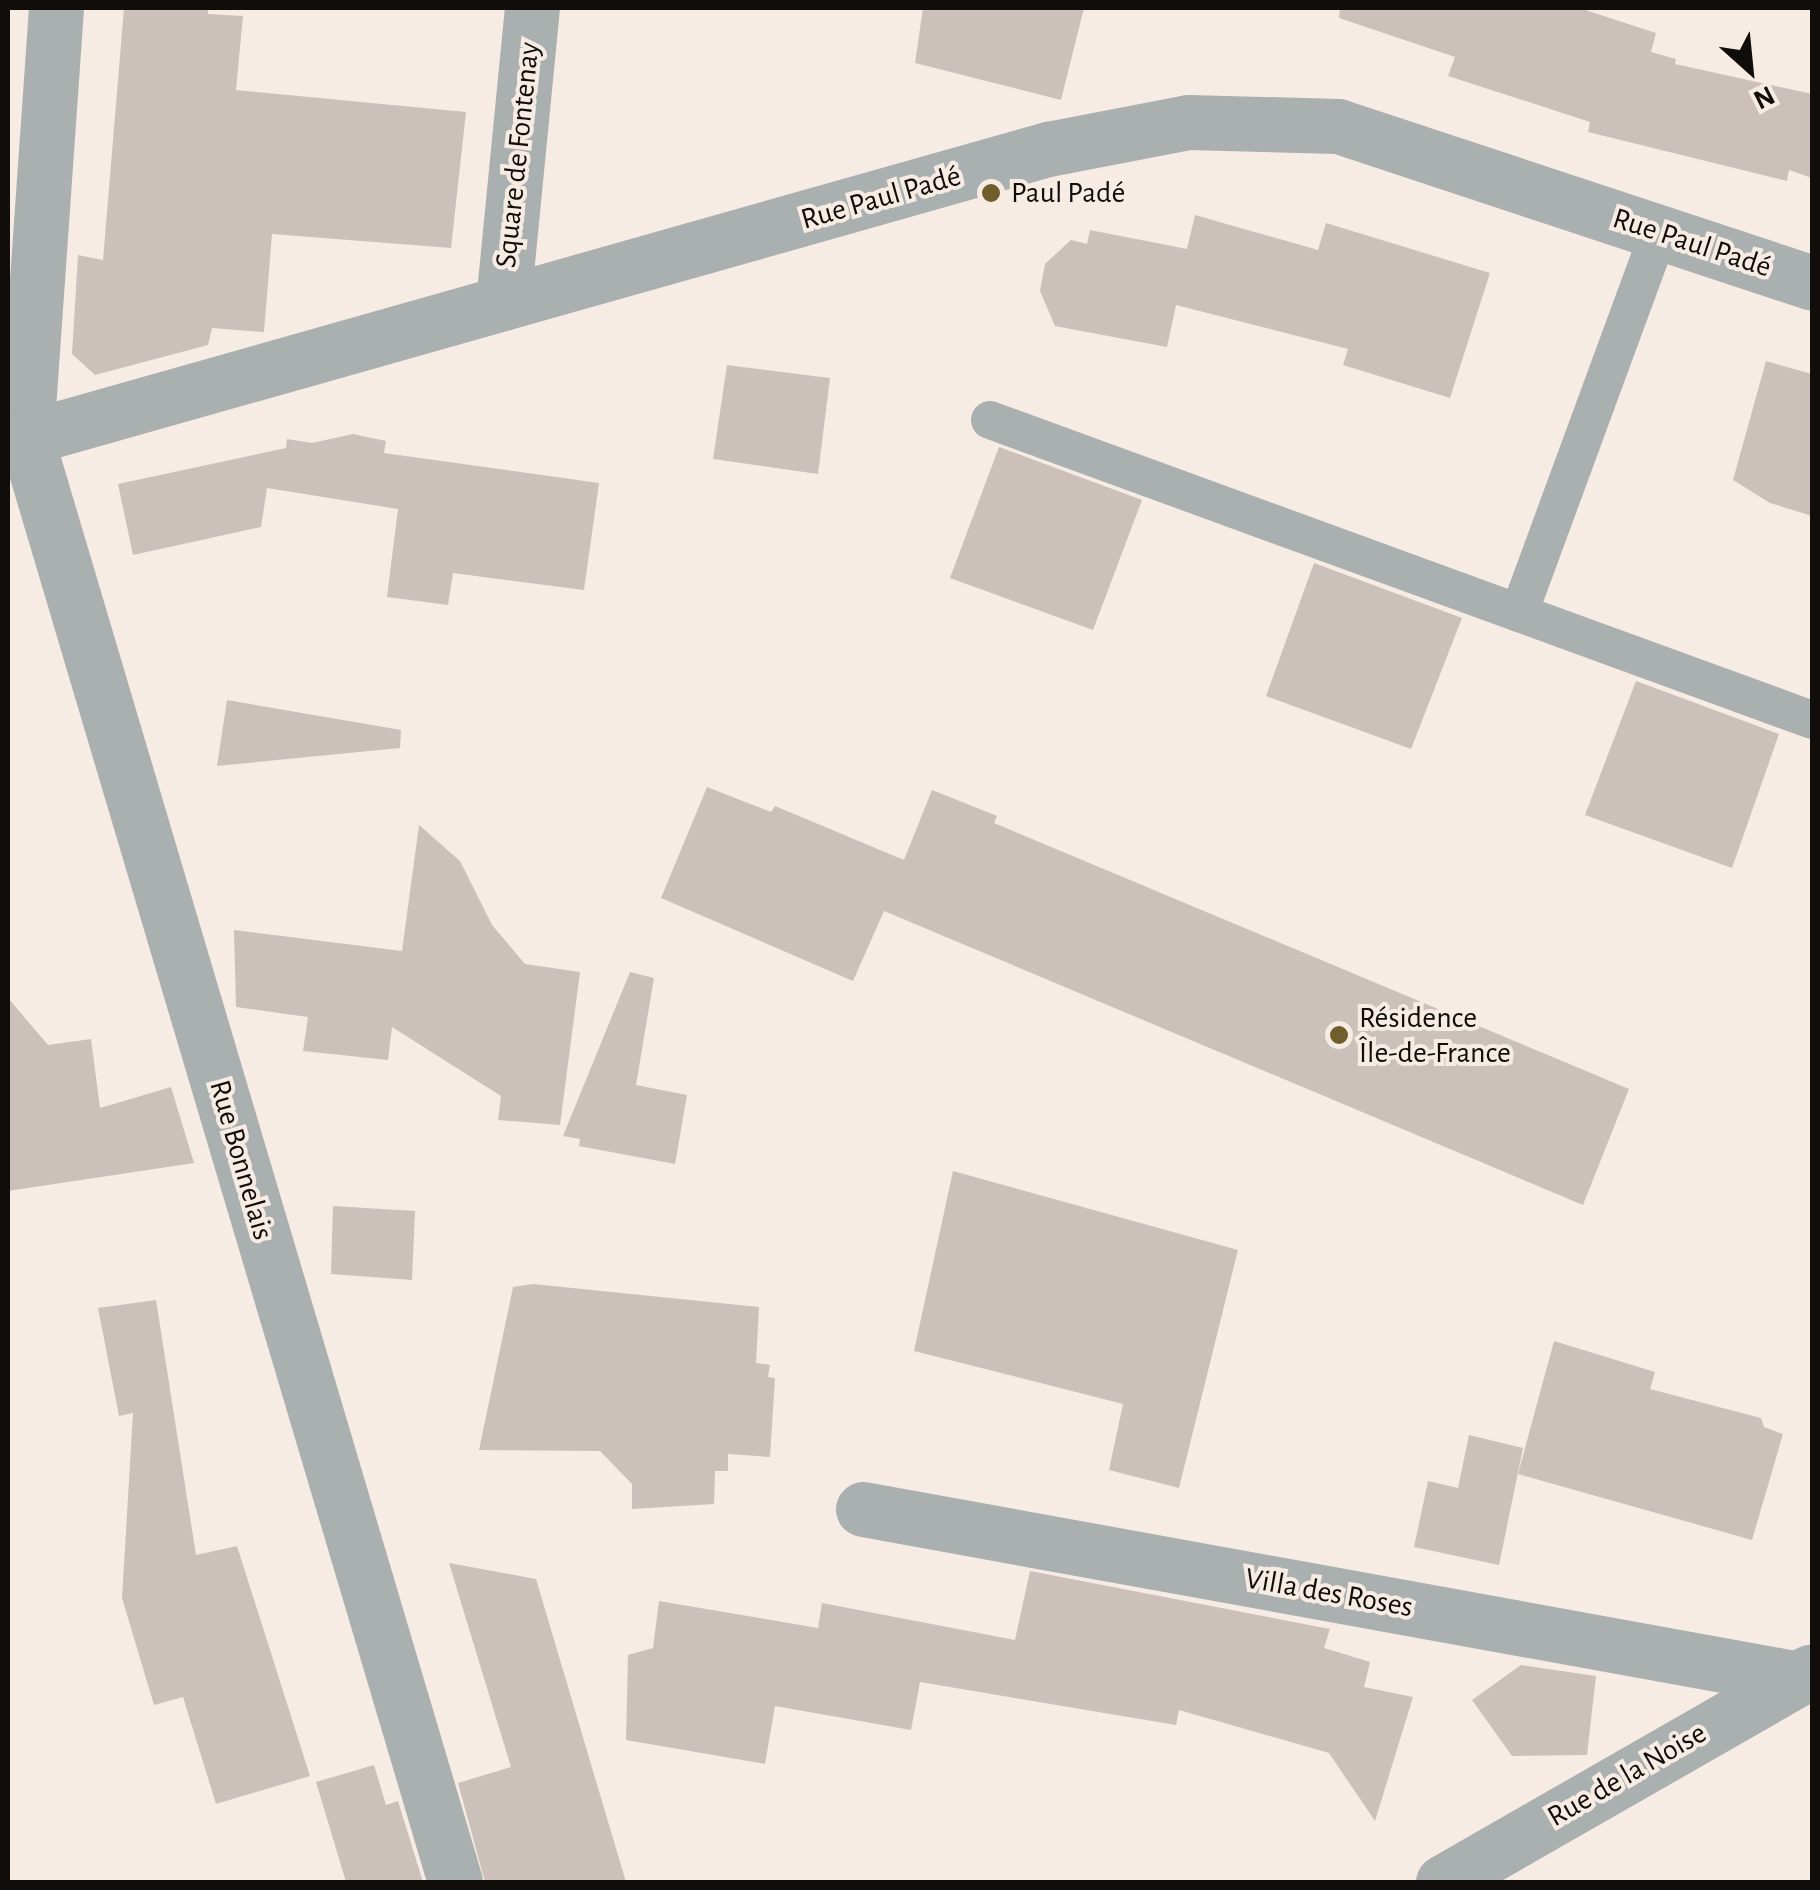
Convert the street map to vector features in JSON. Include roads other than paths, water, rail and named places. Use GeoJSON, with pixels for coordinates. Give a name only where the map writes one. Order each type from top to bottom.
{"type":"FeatureCollection","features":[{"type":"Feature","properties":{"kind":"street"},"geometry":{"type":"LineString","coordinates":[[17,440],[56,8]]}},
{"type":"Feature","properties":{"kind":"street","name":"Square de Fontenay"},"geometry":{"type":"LineString","coordinates":[[503,303],[532,8]]}},
{"type":"Feature","properties":{"kind":"street","name":"Rue Paul Padé"},"geometry":{"type":"LineString","coordinates":[[17,440],[1048,149],[1188,122],[1338,126],[1812,283]]}},
{"type":"Feature","properties":{"kind":"street","name":"Rue Bonnelais"},"geometry":{"type":"LineString","coordinates":[[17,440],[455,1882]]}},
{"type":"Feature","properties":{"kind":"street","name":"Villa des Roses"},"geometry":{"type":"LineString","coordinates":[[863,1509],[1803,1675]]}},
{"type":"Feature","properties":{"kind":"street","name":"Rue de la Noise"},"geometry":{"type":"LineString","coordinates":[[1443,1882],[1803,1675]]}},
{"type":"Feature","properties":{"kind":"lane"},"geometry":{"type":"LineString","coordinates":[[1519,613],[1659,232]]}},
{"type":"Feature","properties":{"kind":"lane"},"geometry":{"type":"LineString","coordinates":[[990,420],[1812,720]]}},
{"type":"Feature","properties":{"kind":"place","name":"Paul Padé"},"geometry":{"type":"Point","coordinates":[991,193]}},
{"type":"Feature","properties":{"kind":"place","name":"Résidence Île-de-France"},"geometry":{"type":"Point","coordinates":[1339,1035]}}]}
